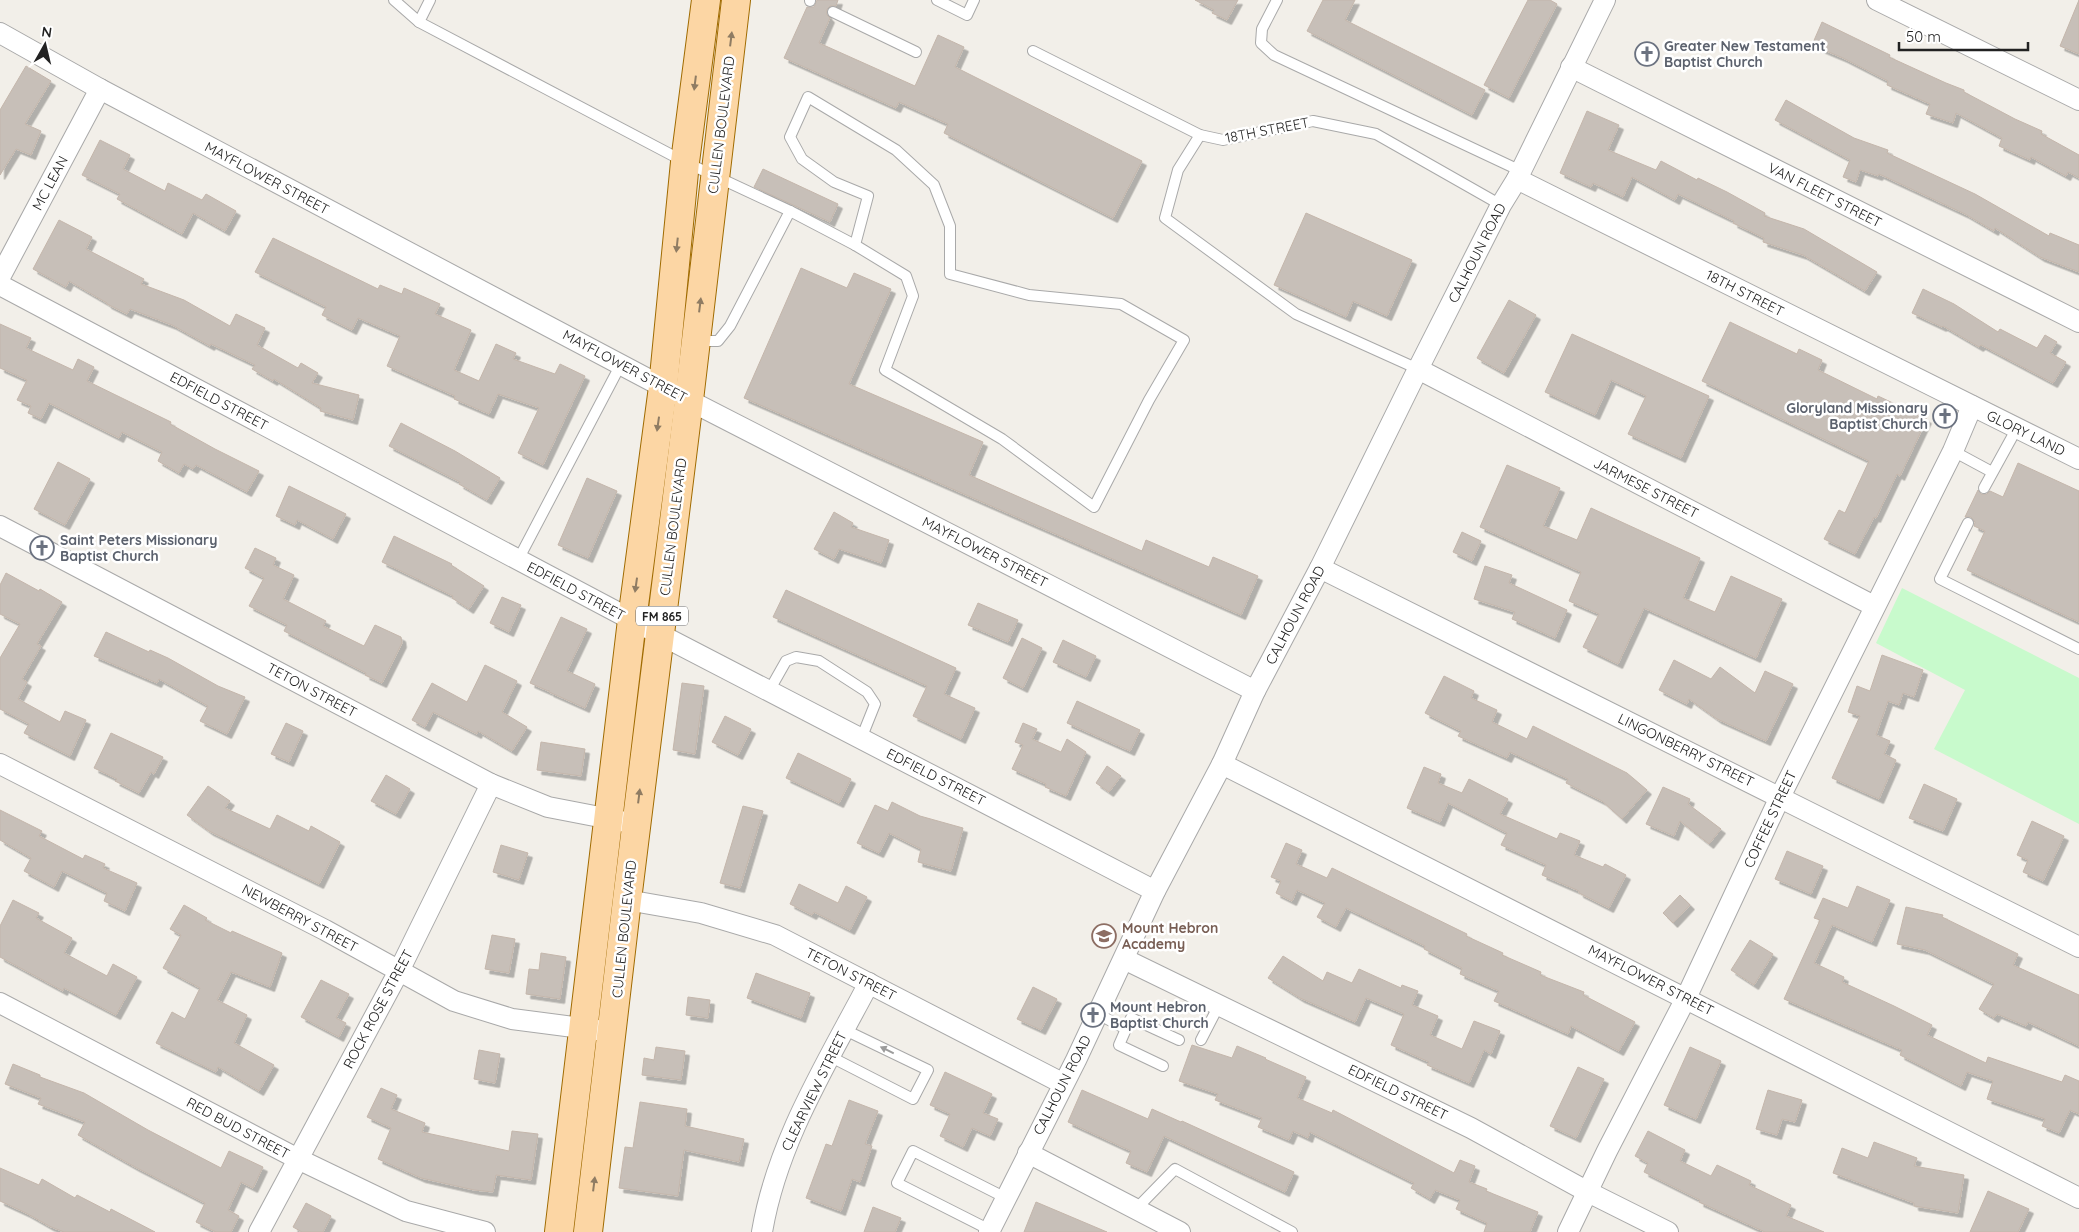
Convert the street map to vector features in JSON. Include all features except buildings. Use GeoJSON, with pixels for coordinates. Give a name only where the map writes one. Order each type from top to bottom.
{"type":"FeatureCollection","features":[{"type":"Feature","properties":{"kind":"main road","name":"CULLEN BOULEVARD"},"geometry":{"type":"LineString","coordinates":[[559,1232],[632,620],[663,387],[685,162],[706,0]]}},
{"type":"Feature","properties":{"kind":"main road","name":"CULLEN BOULEVARD"},"geometry":{"type":"LineString","coordinates":[[588,1232],[736,0]]}},
{"type":"Feature","properties":{"kind":"main road"},"geometry":{"type":"LineString","coordinates":[[599,896],[627,900]]}},
{"type":"Feature","properties":{"kind":"street","name":"CALHOUN ROAD"},"geometry":{"type":"LineString","coordinates":[[989,1231],[1098,1014],[1155,891],[1222,764],[1255,691],[1320,568],[1418,369],[1501,205],[1519,175],[1605,0]]}},
{"type":"Feature","properties":{"kind":"street"},"geometry":{"type":"LineString","coordinates":[[1877,0],[2079,100]]}},
{"type":"Feature","properties":{"kind":"street","name":"MAYFLOWER STREET"},"geometry":{"type":"LineString","coordinates":[[0,33],[100,90],[663,387],[1255,691]]}},
{"type":"Feature","properties":{"kind":"street","name":"VAN FLEET STREET"},"geometry":{"type":"LineString","coordinates":[[1571,66],[2079,322]]}},
{"type":"Feature","properties":{"kind":"street","name":"MC LEAN"},"geometry":{"type":"LineString","coordinates":[[0,277],[100,90]]}},
{"type":"Feature","properties":{"kind":"street","name":"18TH STREET"},"geometry":{"type":"LineString","coordinates":[[1519,175],[1972,406]]}},
{"type":"Feature","properties":{"kind":"street","name":"EDFIELD STREET"},"geometry":{"type":"LineString","coordinates":[[0,285],[632,620],[1155,891]]}},
{"type":"Feature","properties":{"kind":"street","name":"JARMESE STREET"},"geometry":{"type":"LineString","coordinates":[[1418,369],[1874,606]]}},
{"type":"Feature","properties":{"kind":"street","name":"GLORY LAND"},"geometry":{"type":"LineString","coordinates":[[1972,406],[2079,459]]}},
{"type":"Feature","properties":{"kind":"street","name":"COFFEE STREET"},"geometry":{"type":"LineString","coordinates":[[1568,1232],[1607,1151],[1686,998],[1780,797],[1953,451],[1972,406]]}},
{"type":"Feature","properties":{"kind":"street","name":"TETON STREET"},"geometry":{"type":"LineString","coordinates":[[0,526],[492,784],[548,808],[636,824]]}},
{"type":"Feature","properties":{"kind":"street","name":"LINGONBERRY STREET"},"geometry":{"type":"LineString","coordinates":[[1320,568],[2079,947]]}},
{"type":"Feature","properties":{"kind":"street","name":"NEWBERRY STREET"},"geometry":{"type":"LineString","coordinates":[[0,764],[325,930],[454,1001],[512,1019],[612,1032]]}},
{"type":"Feature","properties":{"kind":"street","name":"MAYFLOWER STREET"},"geometry":{"type":"LineString","coordinates":[[1222,764],[2079,1198]]}},
{"type":"Feature","properties":{"kind":"street","name":"ROCK ROSE STREET"},"geometry":{"type":"LineString","coordinates":[[259,1232],[399,971],[492,784]]}},
{"type":"Feature","properties":{"kind":"street","name":"TETON STREET"},"geometry":{"type":"LineString","coordinates":[[627,900],[701,913],[775,935],[1062,1083]]}},
{"type":"Feature","properties":{"kind":"street","name":"EDFIELD STREET"},"geometry":{"type":"LineString","coordinates":[[1124,959],[1472,1128],[1588,1192],[1668,1232]]}},
{"type":"Feature","properties":{"kind":"street","name":"CLEARVIEW STREET"},"geometry":{"type":"LineString","coordinates":[[762,1232],[766,1206],[787,1142],[869,983]]}},
{"type":"Feature","properties":{"kind":"street","name":"RED BUD STREET"},"geometry":{"type":"LineString","coordinates":[[0,1003],[298,1159],[406,1211],[485,1232]]}},
{"type":"Feature","properties":{"kind":"street"},"geometry":{"type":"LineString","coordinates":[[1028,1153],[1180,1232]]}},
{"type":"Feature","properties":{"kind":"lane"},"geometry":{"type":"LineString","coordinates":[[394,0],[418,22],[685,162],[790,211],[854,245],[906,276],[913,296],[885,370],[1002,440],[1094,507],[1149,400],[1184,340],[1121,304],[1029,294],[950,274],[950,226],[934,185],[896,150],[808,97],[790,137],[802,160],[834,182],[868,196],[854,245]]}},
{"type":"Feature","properties":{"kind":"lane"},"geometry":{"type":"LineString","coordinates":[[418,22],[430,0]]}},
{"type":"Feature","properties":{"kind":"lane"},"geometry":{"type":"LineString","coordinates":[[937,0],[948,3],[967,15],[974,0]]}},
{"type":"Feature","properties":{"kind":"lane"},"geometry":{"type":"LineString","coordinates":[[1277,0],[1262,29],[1261,43],[1274,55],[1519,175]]}},
{"type":"Feature","properties":{"kind":"lane"},"geometry":{"type":"LineString","coordinates":[[833,12],[916,52]]}},
{"type":"Feature","properties":{"kind":"lane","name":"18TH STREET"},"geometry":{"type":"LineString","coordinates":[[1033,51],[1200,135],[1224,140],[1313,120],[1376,134],[1501,205]]}},
{"type":"Feature","properties":{"kind":"lane"},"geometry":{"type":"LineString","coordinates":[[1200,135],[1178,170],[1165,218],[1296,314],[1418,369]]}},
{"type":"Feature","properties":{"kind":"lane"},"geometry":{"type":"LineString","coordinates":[[696,342],[718,341],[730,326],[790,211]]}},
{"type":"Feature","properties":{"kind":"lane"},"geometry":{"type":"LineString","coordinates":[[518,560],[621,364]]}},
{"type":"Feature","properties":{"kind":"lane"},"geometry":{"type":"LineString","coordinates":[[1984,488],[2017,428]]}},
{"type":"Feature","properties":{"kind":"lane"},"geometry":{"type":"LineString","coordinates":[[1953,451],[1992,472]]}},
{"type":"Feature","properties":{"kind":"lane"},"geometry":{"type":"LineString","coordinates":[[1968,523],[1940,578],[2079,649]]}},
{"type":"Feature","properties":{"kind":"lane"},"geometry":{"type":"LineString","coordinates":[[769,691],[786,661],[796,657],[819,661],[867,692],[875,704],[861,739]]}},
{"type":"Feature","properties":{"kind":"lane"},"geometry":{"type":"LineString","coordinates":[[1201,1040],[1219,1005]]}},
{"type":"Feature","properties":{"kind":"lane"},"geometry":{"type":"LineString","coordinates":[[1098,1014],[1126,1029]]}},
{"type":"Feature","properties":{"kind":"lane"},"geometry":{"type":"LineString","coordinates":[[1163,1066],[1119,1045],[1131,1018],[1179,1040]]}},
{"type":"Feature","properties":{"kind":"lane"},"geometry":{"type":"LineString","coordinates":[[831,1057],[913,1099],[928,1070],[845,1030]]}},
{"type":"Feature","properties":{"kind":"lane"},"geometry":{"type":"LineString","coordinates":[[989,1231],[897,1183],[909,1159],[913,1152],[1006,1198]]}},
{"type":"Feature","properties":{"kind":"lane"},"geometry":{"type":"LineString","coordinates":[[1135,1210],[1175,1169],[1292,1232]]}},
{"type":"Feature","properties":{"kind":"green space"},"geometry":{"type":"Polygon","coordinates":[[[1902,588],[2079,678],[2079,824],[1934,749],[1965,690],[1876,643],[1902,588]]]}},
{"type":"Feature","properties":{"kind":"place","name":"Greater New Testament Baptist Church"},"geometry":{"type":"Point","coordinates":[1647,54]}},
{"type":"Feature","properties":{"kind":"place","name":"Gloryland Missionary Baptist Church"},"geometry":{"type":"Point","coordinates":[1945,416]}},
{"type":"Feature","properties":{"kind":"place","name":"Saint Peters Missionary Baptist Church"},"geometry":{"type":"Point","coordinates":[42,548]}},
{"type":"Feature","properties":{"kind":"place","name":"Mount Hebron Academy"},"geometry":{"type":"Point","coordinates":[1104,936]}},
{"type":"Feature","properties":{"kind":"place","name":"Mount Hebron Baptist Church"},"geometry":{"type":"Point","coordinates":[1093,1015]}}]}
